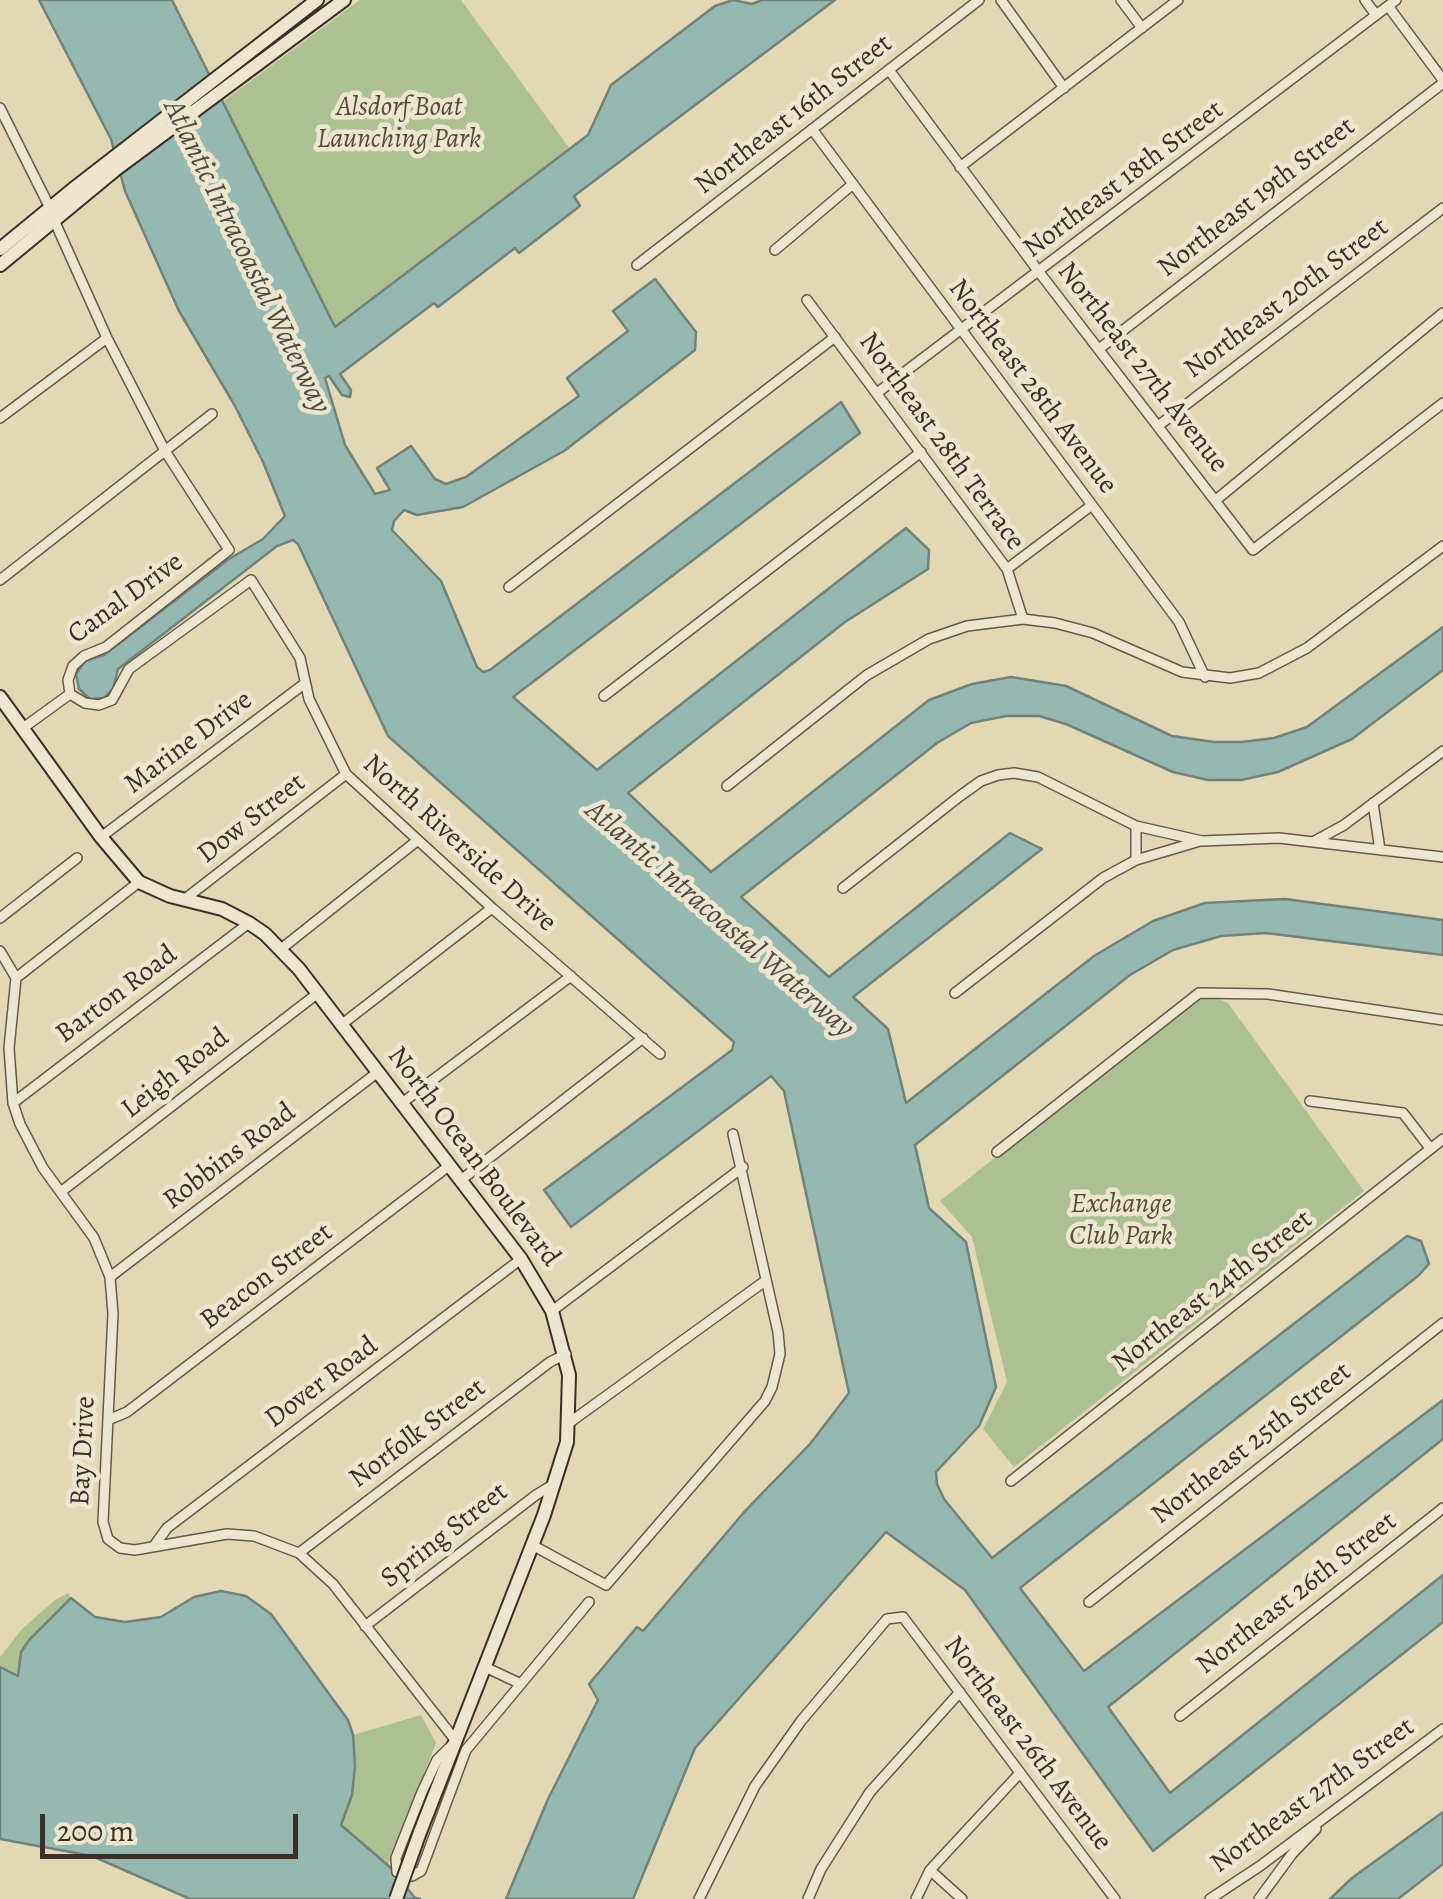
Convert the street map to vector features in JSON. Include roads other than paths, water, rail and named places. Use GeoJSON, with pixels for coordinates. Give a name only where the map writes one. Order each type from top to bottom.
{"type":"FeatureCollection","features":[{"type":"Feature","properties":{"kind":"main road"},"geometry":{"type":"LineString","coordinates":[[0,249],[52,214],[222,82],[317,0]]}},
{"type":"Feature","properties":{"kind":"main road"},"geometry":{"type":"LineString","coordinates":[[222,82],[344,0]]}},
{"type":"Feature","properties":{"kind":"main road"},"geometry":{"type":"LineString","coordinates":[[0,265],[52,214]]}},
{"type":"Feature","properties":{"kind":"main road"},"geometry":{"type":"LineString","coordinates":[[0,697],[101,837],[139,882]]}},
{"type":"Feature","properties":{"kind":"main road","name":"North Ocean Boulevard"},"geometry":{"type":"LineString","coordinates":[[139,882],[170,896],[222,909],[248,923],[281,949],[522,1259],[552,1310],[566,1354],[569,1423],[554,1484],[396,1899]]}},
{"type":"Feature","properties":{"kind":"street","name":"Northeast 16th Street"},"geometry":{"type":"LineString","coordinates":[[637,265],[978,0]]}},
{"type":"Feature","properties":{"kind":"street"},"geometry":{"type":"LineString","coordinates":[[1001,0],[1064,88]]}},
{"type":"Feature","properties":{"kind":"street"},"geometry":{"type":"LineString","coordinates":[[1121,0],[1142,28]]}},
{"type":"Feature","properties":{"kind":"street"},"geometry":{"type":"LineString","coordinates":[[960,167],[1178,0]]}},
{"type":"Feature","properties":{"kind":"street"},"geometry":{"type":"LineString","coordinates":[[1365,0],[1376,15]]}},
{"type":"Feature","properties":{"kind":"street"},"geometry":{"type":"LineString","coordinates":[[1392,3],[1443,82]]}},
{"type":"Feature","properties":{"kind":"street","name":"Northeast 18th Street"},"geometry":{"type":"LineString","coordinates":[[877,393],[1392,3]]}},
{"type":"Feature","properties":{"kind":"street","name":"Northeast 27th Avenue"},"geometry":{"type":"LineString","coordinates":[[889,70],[1253,550],[1443,403]]}},
{"type":"Feature","properties":{"kind":"street","name":"Northeast 19th Street"},"geometry":{"type":"LineString","coordinates":[[1099,349],[1443,82]]}},
{"type":"Feature","properties":{"kind":"street"},"geometry":{"type":"LineString","coordinates":[[0,108],[107,338],[165,450]]}},
{"type":"Feature","properties":{"kind":"street","name":"Northeast 28th Avenue"},"geometry":{"type":"LineString","coordinates":[[812,129],[1179,622],[1205,677]]}},
{"type":"Feature","properties":{"kind":"street"},"geometry":{"type":"LineString","coordinates":[[774,250],[852,184]]}},
{"type":"Feature","properties":{"kind":"street","name":"Northeast 20th Street"},"geometry":{"type":"LineString","coordinates":[[1158,426],[1443,208]]}},
{"type":"Feature","properties":{"kind":"street","name":"Northeast 28th Terrace"},"geometry":{"type":"LineString","coordinates":[[807,300],[1008,569],[1022,619]]}},
{"type":"Feature","properties":{"kind":"street"},"geometry":{"type":"LineString","coordinates":[[1216,500],[1443,313]]}},
{"type":"Feature","properties":{"kind":"street"},"geometry":{"type":"LineString","coordinates":[[509,587],[835,337]]}},
{"type":"Feature","properties":{"kind":"street"},"geometry":{"type":"LineString","coordinates":[[0,418],[107,338]]}},
{"type":"Feature","properties":{"kind":"street"},"geometry":{"type":"LineString","coordinates":[[0,580],[212,414]]}},
{"type":"Feature","properties":{"kind":"street","name":"Canal Drive"},"geometry":{"type":"LineString","coordinates":[[70,694],[70,674],[84,656],[106,647],[229,550],[165,450]]}},
{"type":"Feature","properties":{"kind":"street"},"geometry":{"type":"LineString","coordinates":[[604,696],[921,452]]}},
{"type":"Feature","properties":{"kind":"street"},"geometry":{"type":"LineString","coordinates":[[1008,569],[1092,505]]}},
{"type":"Feature","properties":{"kind":"street"},"geometry":{"type":"LineString","coordinates":[[727,786],[867,675],[929,639],[968,626],[1022,619],[1092,633],[1171,667],[1205,677],[1260,674],[1280,664],[1443,546]]}},
{"type":"Feature","properties":{"kind":"street","name":"Canal Drive"},"geometry":{"type":"LineString","coordinates":[[70,694],[85,703],[99,705],[112,700],[129,669],[251,580]]}},
{"type":"Feature","properties":{"kind":"street","name":"North Riverside Drive"},"geometry":{"type":"LineString","coordinates":[[251,580],[300,658],[304,684],[346,774],[660,1054]]}},
{"type":"Feature","properties":{"kind":"street","name":"Marine Drive"},"geometry":{"type":"LineString","coordinates":[[101,837],[304,684]]}},
{"type":"Feature","properties":{"kind":"street","name":"Canal Drive"},"geometry":{"type":"LineString","coordinates":[[22,728],[70,694]]}},
{"type":"Feature","properties":{"kind":"street"},"geometry":{"type":"LineString","coordinates":[[1313,842],[1344,825],[1443,751]]}},
{"type":"Feature","properties":{"kind":"street"},"geometry":{"type":"LineString","coordinates":[[843,888],[981,781],[1014,772],[1038,776],[1136,826],[1202,841]]}},
{"type":"Feature","properties":{"kind":"street","name":"Dow Street"},"geometry":{"type":"LineString","coordinates":[[185,898],[346,774]]}},
{"type":"Feature","properties":{"kind":"street"},"geometry":{"type":"LineString","coordinates":[[1373,803],[1380,850]]}},
{"type":"Feature","properties":{"kind":"street"},"geometry":{"type":"LineString","coordinates":[[1136,826],[1136,860]]}},
{"type":"Feature","properties":{"kind":"street"},"geometry":{"type":"LineString","coordinates":[[955,992],[1102,878],[1136,860],[1202,841],[1279,838],[1443,857]]}},
{"type":"Feature","properties":{"kind":"street"},"geometry":{"type":"LineString","coordinates":[[281,949],[418,840]]}},
{"type":"Feature","properties":{"kind":"street"},"geometry":{"type":"LineString","coordinates":[[0,918],[77,858]]}},
{"type":"Feature","properties":{"kind":"street"},"geometry":{"type":"LineString","coordinates":[[0,951],[16,978],[139,882]]}},
{"type":"Feature","properties":{"kind":"street"},"geometry":{"type":"LineString","coordinates":[[341,1025],[492,908]]}},
{"type":"Feature","properties":{"kind":"street","name":"Barton Road"},"geometry":{"type":"LineString","coordinates":[[13,1103],[248,923]]}},
{"type":"Feature","properties":{"kind":"street"},"geometry":{"type":"LineString","coordinates":[[402,1103],[571,976]]}},
{"type":"Feature","properties":{"kind":"street","name":"Bay Drive"},"geometry":{"type":"LineString","coordinates":[[16,978],[9,1048],[13,1103],[31,1148],[94,1238],[110,1277],[113,1314],[102,1522],[108,1539],[120,1548],[135,1550],[227,1534],[254,1536],[299,1553],[333,1584],[456,1742]]}},
{"type":"Feature","properties":{"kind":"street","name":"Leigh Road"},"geometry":{"type":"LineString","coordinates":[[62,1191],[318,993]]}},
{"type":"Feature","properties":{"kind":"street"},"geometry":{"type":"LineString","coordinates":[[997,1152],[1199,993],[1268,994],[1443,1020]]}},
{"type":"Feature","properties":{"kind":"street"},"geometry":{"type":"LineString","coordinates":[[462,1180],[643,1038]]}},
{"type":"Feature","properties":{"kind":"street","name":"Robbins Road"},"geometry":{"type":"LineString","coordinates":[[110,1277],[378,1072]]}},
{"type":"Feature","properties":{"kind":"street"},"geometry":{"type":"LineString","coordinates":[[1310,1101],[1403,1113],[1430,1148]]}},
{"type":"Feature","properties":{"kind":"street"},"geometry":{"type":"LineString","coordinates":[[532,1544],[606,1584],[772,1387],[780,1354],[778,1332],[733,1134]]}},
{"type":"Feature","properties":{"kind":"street","name":"Northeast 24th Street"},"geometry":{"type":"LineString","coordinates":[[1011,1481],[1443,1139]]}},
{"type":"Feature","properties":{"kind":"street","name":"Beacon Street"},"geometry":{"type":"LineString","coordinates":[[108,1420],[127,1412],[450,1165]]}},
{"type":"Feature","properties":{"kind":"street"},"geometry":{"type":"LineString","coordinates":[[552,1310],[743,1167]]}},
{"type":"Feature","properties":{"kind":"street","name":"Dover Road"},"geometry":{"type":"LineString","coordinates":[[154,1546],[167,1528],[522,1259]]}},
{"type":"Feature","properties":{"kind":"street"},"geometry":{"type":"LineString","coordinates":[[569,1423],[766,1281]]}},
{"type":"Feature","properties":{"kind":"street","name":"Northeast 25th Street"},"geometry":{"type":"LineString","coordinates":[[1090,1602],[1443,1322]]}},
{"type":"Feature","properties":{"kind":"street","name":"Norfolk Street"},"geometry":{"type":"LineString","coordinates":[[299,1553],[550,1362],[566,1354]]}},
{"type":"Feature","properties":{"kind":"street","name":"Spring Street"},"geometry":{"type":"LineString","coordinates":[[365,1626],[554,1484]]}},
{"type":"Feature","properties":{"kind":"street","name":"Northeast 26th Street"},"geometry":{"type":"LineString","coordinates":[[1180,1716],[1443,1508]]}},
{"type":"Feature","properties":{"kind":"street"},"geometry":{"type":"LineString","coordinates":[[456,1742],[437,1760],[422,1792],[396,1858],[396,1869],[402,1874],[412,1876],[421,1871],[466,1750],[590,1602]]}},
{"type":"Feature","properties":{"kind":"street","name":"Northeast 26th Avenue"},"geometry":{"type":"LineString","coordinates":[[699,1899],[755,1786],[801,1721],[887,1619],[903,1617],[1116,1899]]}},
{"type":"Feature","properties":{"kind":"street"},"geometry":{"type":"LineString","coordinates":[[485,1666],[521,1684]]}},
{"type":"Feature","properties":{"kind":"street"},"geometry":{"type":"LineString","coordinates":[[808,1899],[821,1869],[870,1792],[960,1692]]}},
{"type":"Feature","properties":{"kind":"street","name":"Northeast 27th Street"},"geometry":{"type":"LineString","coordinates":[[1210,1899],[1443,1729]]}},
{"type":"Feature","properties":{"kind":"street"},"geometry":{"type":"LineString","coordinates":[[916,1899],[930,1870],[1018,1774]]}},
{"type":"Feature","properties":{"kind":"street"},"geometry":{"type":"LineString","coordinates":[[1259,1899],[1292,1854],[1335,1809]]}},
{"type":"Feature","properties":{"kind":"street"},"geometry":{"type":"LineString","coordinates":[[930,1870],[962,1899]]}},
{"type":"Feature","properties":{"kind":"water","name":"Atlantic Intracoastal Waterway"},"geometry":{"type":"Polygon","coordinates":[[[39,0],[172,0],[335,327],[588,135],[611,85],[715,6],[733,0],[752,4],[762,0],[835,0],[574,196],[580,206],[519,253],[515,248],[340,374],[351,390],[350,397],[342,395],[329,376],[325,378],[345,445],[375,494],[390,490],[377,468],[411,446],[435,479],[446,484],[466,477],[579,396],[567,378],[628,331],[613,311],[655,279],[696,332],[695,350],[564,451],[463,507],[417,515],[404,510],[394,521],[392,530],[441,581],[477,667],[483,672],[841,402],[860,433],[513,697],[597,770],[906,528],[929,550],[928,569],[845,622],[628,793],[711,872],[929,700],[972,684],[1011,677],[1066,686],[1172,736],[1242,742],[1274,738],[1307,727],[1443,627],[1443,670],[1352,739],[1278,772],[1241,780],[1208,780],[1173,772],[1066,724],[1039,716],[1006,716],[971,723],[937,743],[741,897],[829,977],[1010,833],[1042,849],[853,997],[888,1029],[906,1103],[1094,956],[1153,921],[1205,903],[1285,899],[1443,920],[1443,955],[1266,933],[1221,936],[1173,950],[1130,975],[915,1145],[929,1208],[966,1242],[996,1387],[979,1426],[936,1472],[937,1484],[944,1499],[992,1558],[1407,1236],[1421,1241],[1429,1264],[1020,1588],[1084,1671],[1443,1400],[1443,1439],[1108,1707],[1170,1793],[1443,1575],[1443,1622],[1153,1851],[965,1590],[886,1532],[695,1748],[633,1899],[506,1899],[548,1799],[598,1700],[589,1684],[637,1627],[643,1631],[746,1510],[810,1444],[849,1393],[784,1091],[771,1076],[571,1227],[544,1190],[732,1050],[734,1042],[388,736],[293,540],[277,546],[118,669],[113,689],[104,698],[90,699],[79,689],[76,674],[85,661],[104,655],[229,559],[263,539],[285,516],[235,406],[179,311],[125,191],[111,139],[39,0]]]}},
{"type":"Feature","properties":{"kind":"water"},"geometry":{"type":"Polygon","coordinates":[[[221,1591],[246,1596],[271,1614],[348,1720],[355,1766],[352,1795],[341,1825],[420,1899],[190,1899],[92,1856],[0,1839],[0,1667],[18,1676],[21,1652],[71,1598],[95,1617],[125,1622],[161,1617],[194,1597],[221,1591]]]}},
{"type":"Feature","properties":{"kind":"water"},"geometry":{"type":"Polygon","coordinates":[[[1443,1812],[1443,1864],[1398,1899],[1330,1899],[1352,1878],[1443,1812]]]}},
{"type":"Feature","properties":{"kind":"park label","name":"Alsdorf Boat Launching Park"},"geometry":{"type":"Point","coordinates":[399,124]}},
{"type":"Feature","properties":{"kind":"park label","name":"Exchange Club Park"},"geometry":{"type":"Point","coordinates":[1121,1221]}}]}
